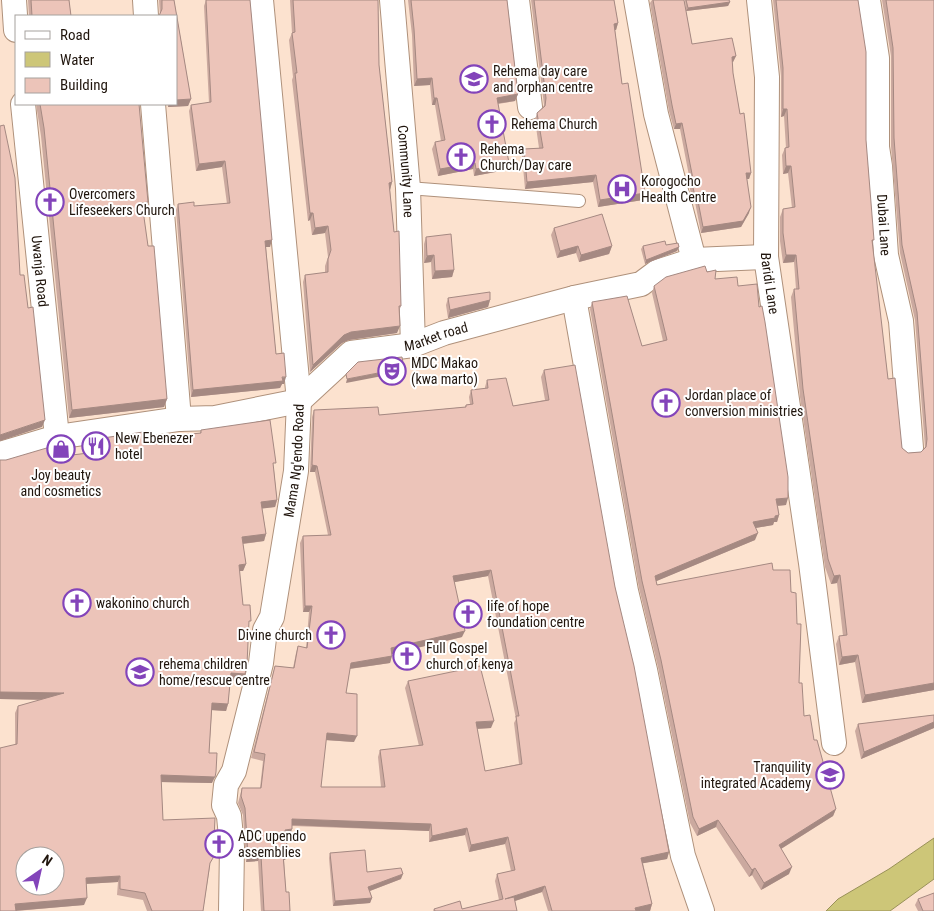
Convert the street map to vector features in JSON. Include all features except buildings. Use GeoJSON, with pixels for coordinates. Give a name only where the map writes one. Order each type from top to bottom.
{"type":"FeatureCollection","features":[{"type":"Feature","properties":{"kind":"street"},"geometry":{"type":"LineString","coordinates":[[14,0],[15,15]]}},
{"type":"Feature","properties":{"kind":"street"},"geometry":{"type":"LineString","coordinates":[[145,0],[146,15]]}},
{"type":"Feature","properties":{"kind":"street","name":"Mama Ng'endo Road"},"geometry":{"type":"LineString","coordinates":[[231,911],[233,884],[229,816],[224,805],[226,785],[234,771],[261,663],[265,630],[272,617],[296,471],[299,401],[262,0]]}},
{"type":"Feature","properties":{"kind":"street","name":"Community Lane"},"geometry":{"type":"LineString","coordinates":[[392,0],[408,188],[413,345]]}},
{"type":"Feature","properties":{"kind":"street"},"geometry":{"type":"LineString","coordinates":[[517,0],[530,107]]}},
{"type":"Feature","properties":{"kind":"street"},"geometry":{"type":"LineString","coordinates":[[636,0],[656,114],[694,260]]}},
{"type":"Feature","properties":{"kind":"street","name":"Baridi Lane"},"geometry":{"type":"LineString","coordinates":[[759,0],[767,77],[766,257],[811,563],[834,743]]}},
{"type":"Feature","properties":{"kind":"street","name":"Dubai Lane"},"geometry":{"type":"LineString","coordinates":[[868,0],[877,58],[877,147],[886,255],[902,321],[911,448]]}},
{"type":"Feature","properties":{"kind":"street","name":"Uwanja Road"},"geometry":{"type":"LineString","coordinates":[[23,105],[57,437]]}},
{"type":"Feature","properties":{"kind":"street"},"geometry":{"type":"LineString","coordinates":[[153,105],[179,418]]}},
{"type":"Feature","properties":{"kind":"street","name":"Market road"},"geometry":{"type":"LineString","coordinates":[[299,401],[352,353],[413,345],[444,333],[574,298],[641,284],[657,272],[694,260],[766,257]]}},
{"type":"Feature","properties":{"kind":"street"},"geometry":{"type":"LineString","coordinates":[[574,298],[626,591],[645,670],[683,856],[702,911]]}},
{"type":"Feature","properties":{"kind":"street"},"geometry":{"type":"LineString","coordinates":[[0,454],[57,437],[179,418],[215,418],[299,401]]}},
{"type":"Feature","properties":{"kind":"lane"},"geometry":{"type":"LineString","coordinates":[[408,188],[579,201]]}},
{"type":"Feature","properties":{"kind":"water"},"geometry":{"type":"Polygon","coordinates":[[[934,838],[934,879],[890,911],[826,911],[838,899],[889,869],[934,838]]]}},
{"type":"Feature","properties":{"kind":"place","name":"Rehema day care and orphan centre"},"geometry":{"type":"Point","coordinates":[474,79]}},
{"type":"Feature","properties":{"kind":"place","name":"Rehema Church"},"geometry":{"type":"Point","coordinates":[492,124]}},
{"type":"Feature","properties":{"kind":"place","name":"Rehema Church/Day care"},"geometry":{"type":"Point","coordinates":[461,157]}},
{"type":"Feature","properties":{"kind":"place","name":"Korogocho Health Centre"},"geometry":{"type":"Point","coordinates":[622,189]}},
{"type":"Feature","properties":{"kind":"place","name":"Overcomers Lifeseekers Church"},"geometry":{"type":"Point","coordinates":[50,202]}},
{"type":"Feature","properties":{"kind":"place","name":"MDC Makao (kwa marto)"},"geometry":{"type":"Point","coordinates":[392,371]}},
{"type":"Feature","properties":{"kind":"place","name":"Jordan place of conversion ministries"},"geometry":{"type":"Point","coordinates":[666,403]}},
{"type":"Feature","properties":{"kind":"place","name":"New Ebenezer hotel"},"geometry":{"type":"Point","coordinates":[96,446]}},
{"type":"Feature","properties":{"kind":"place","name":"Joy beauty and cosmetics"},"geometry":{"type":"Point","coordinates":[61,449]}},
{"type":"Feature","properties":{"kind":"place","name":"wakonino church"},"geometry":{"type":"Point","coordinates":[77,603]}},
{"type":"Feature","properties":{"kind":"place","name":"life of hope foundation centre"},"geometry":{"type":"Point","coordinates":[468,614]}},
{"type":"Feature","properties":{"kind":"place","name":"Divine church"},"geometry":{"type":"Point","coordinates":[331,635]}},
{"type":"Feature","properties":{"kind":"place","name":"Full Gospel church of kenya"},"geometry":{"type":"Point","coordinates":[407,656]}},
{"type":"Feature","properties":{"kind":"place","name":"rehema children home/rescue centre"},"geometry":{"type":"Point","coordinates":[140,672]}},
{"type":"Feature","properties":{"kind":"place","name":"Tranquility integrated Academy"},"geometry":{"type":"Point","coordinates":[830,775]}},
{"type":"Feature","properties":{"kind":"place","name":"ADC upendo assemblies"},"geometry":{"type":"Point","coordinates":[219,844]}}]}
